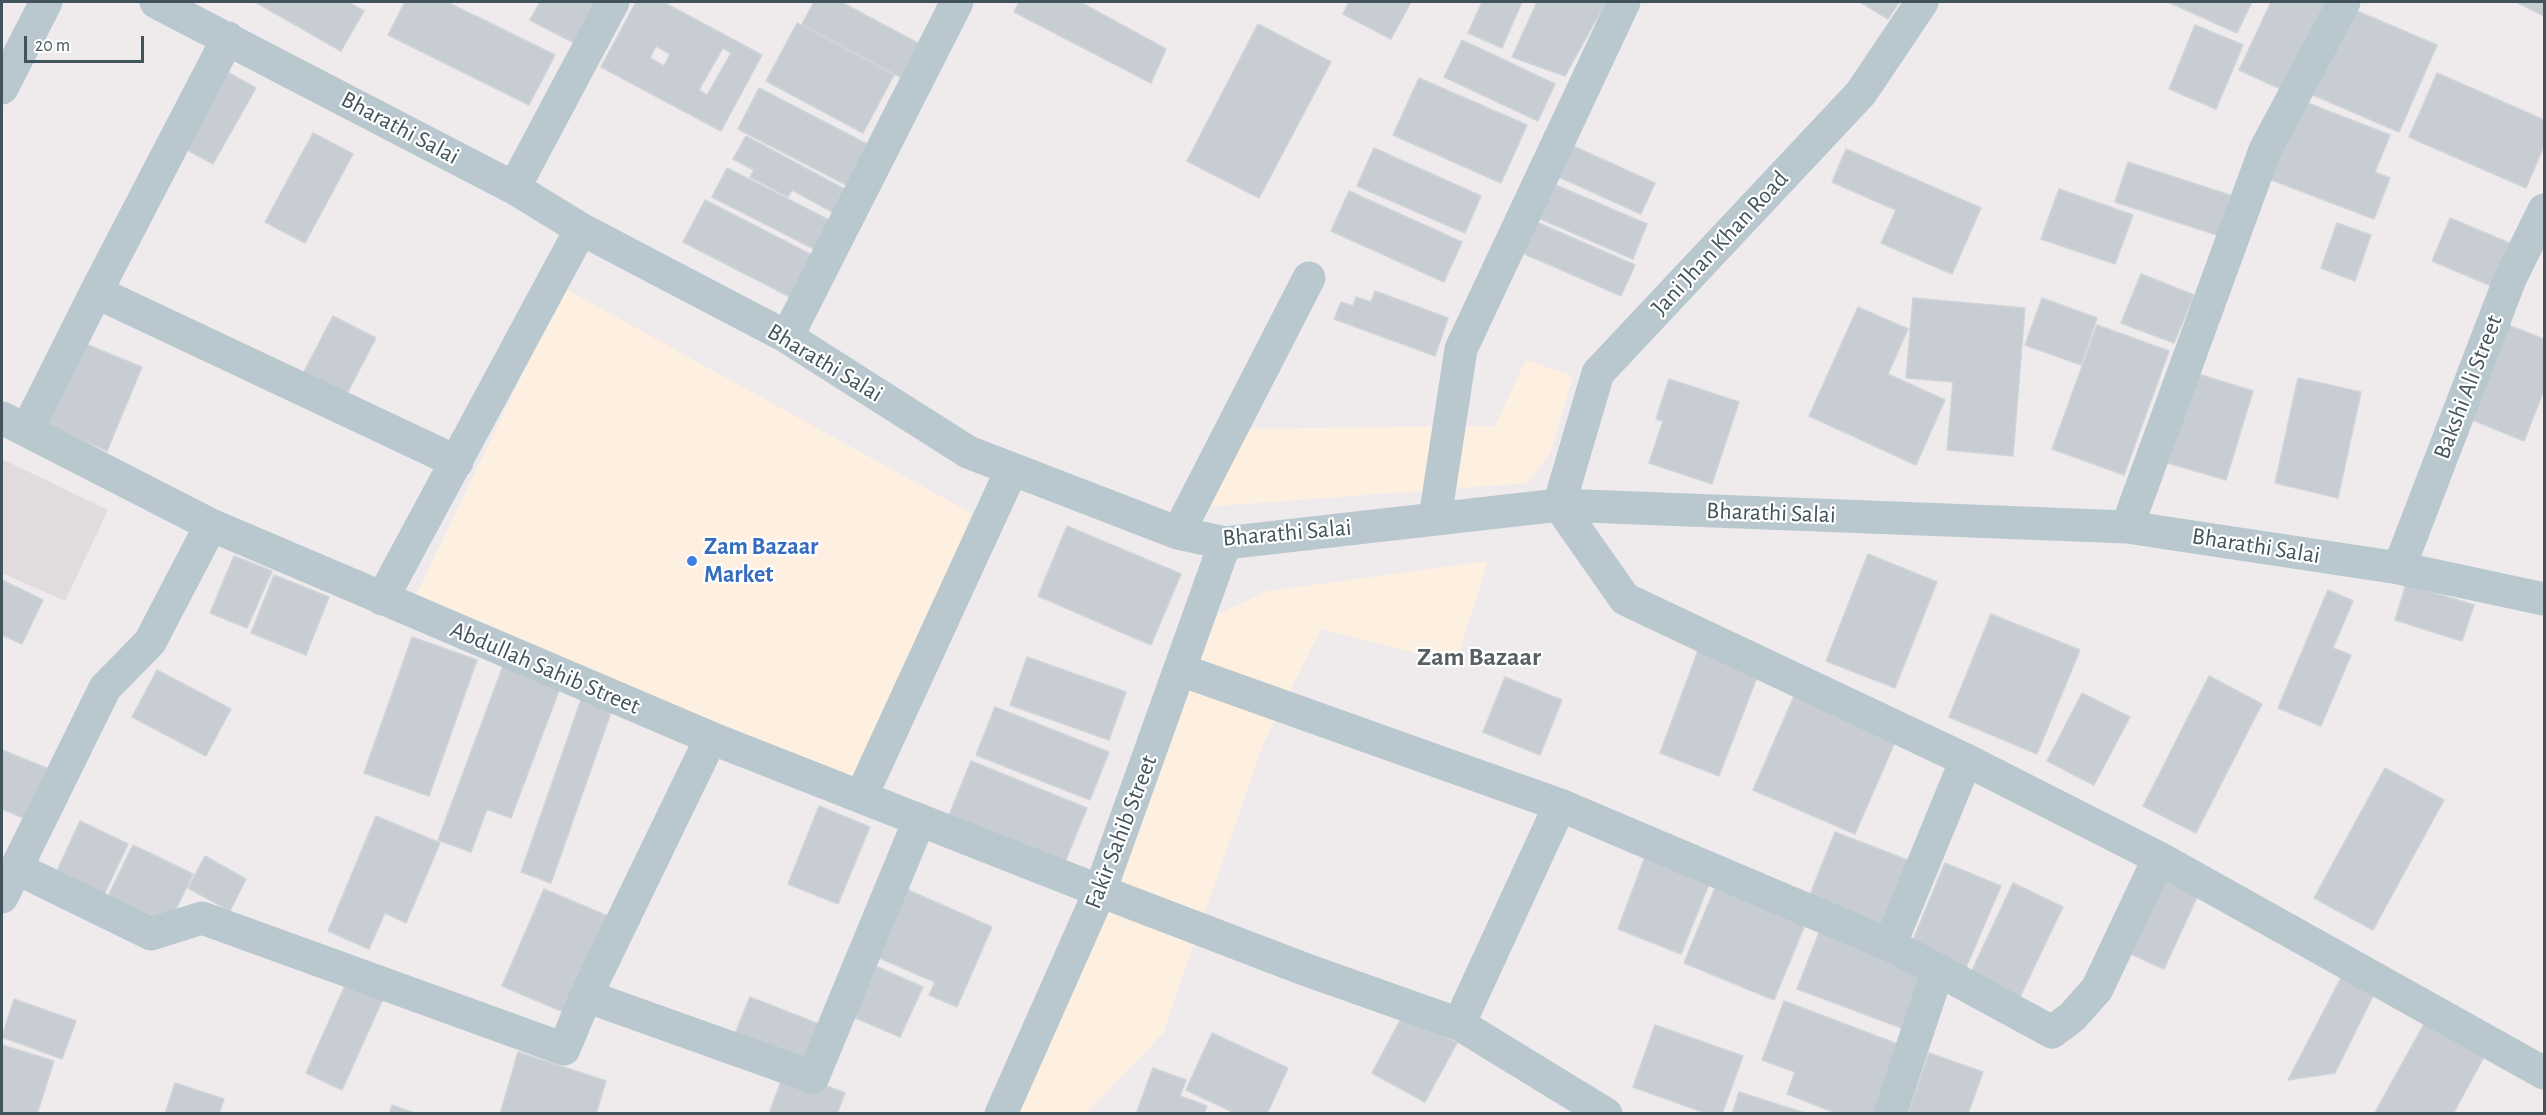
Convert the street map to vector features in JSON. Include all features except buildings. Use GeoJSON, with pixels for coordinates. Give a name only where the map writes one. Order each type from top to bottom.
{"type":"FeatureCollection","features":[{"type":"Feature","properties":{"kind":"street"},"geometry":{"type":"LineString","coordinates":[[2,88],[46,2]]}},
{"type":"Feature","properties":{"kind":"street"},"geometry":{"type":"LineString","coordinates":[[514,188],[613,2]]}},
{"type":"Feature","properties":{"kind":"street"},"geometry":{"type":"LineString","coordinates":[[787,338],[957,2]]}},
{"type":"Feature","properties":{"kind":"street"},"geometry":{"type":"LineString","coordinates":[[1435,518],[1461,349],[1624,2]]}},
{"type":"Feature","properties":{"kind":"street","name":"Jani Jhan Khan Road"},"geometry":{"type":"LineString","coordinates":[[1559,505],[1598,373],[1861,93],[1922,2]]}},
{"type":"Feature","properties":{"kind":"street"},"geometry":{"type":"LineString","coordinates":[[2127,527],[2265,150],[2344,2]]}},
{"type":"Feature","properties":{"kind":"street","name":"Bharathi Salai"},"geometry":{"type":"LineString","coordinates":[[172,6],[228,38],[514,188],[580,229],[787,338],[968,452],[1178,533],[1224,543],[1559,505],[2127,527],[2398,568],[2544,599]]}},
{"type":"Feature","properties":{"kind":"street"},"geometry":{"type":"LineString","coordinates":[[14,424],[96,292],[228,38]]}},
{"type":"Feature","properties":{"kind":"street","name":"Bakshi Ali Street"},"geometry":{"type":"LineString","coordinates":[[2398,568],[2510,279],[2544,210]]}},
{"type":"Feature","properties":{"kind":"street"},"geometry":{"type":"LineString","coordinates":[[382,599],[580,229]]}},
{"type":"Feature","properties":{"kind":"street"},"geometry":{"type":"LineString","coordinates":[[1178,533],[1309,278]]}},
{"type":"Feature","properties":{"kind":"street"},"geometry":{"type":"LineString","coordinates":[[96,292],[457,462]]}},
{"type":"Feature","properties":{"kind":"street","name":"Abdullah Sahib Street"},"geometry":{"type":"LineString","coordinates":[[14,424],[211,525],[711,738],[1100,891],[1304,969],[1459,1024],[1606,1113]]}},
{"type":"Feature","properties":{"kind":"street"},"geometry":{"type":"LineString","coordinates":[[861,797],[1011,469]]}},
{"type":"Feature","properties":{"kind":"street"},"geometry":{"type":"LineString","coordinates":[[1559,505],[1624,599],[1966,760],[2159,858],[2544,1073]]}},
{"type":"Feature","properties":{"kind":"street"},"geometry":{"type":"LineString","coordinates":[[2,897],[105,688],[150,642],[211,525]]}},
{"type":"Feature","properties":{"kind":"street","name":"Fakir Sahib Street"},"geometry":{"type":"LineString","coordinates":[[1001,1113],[1100,891],[1224,543]]}},
{"type":"Feature","properties":{"kind":"street"},"geometry":{"type":"LineString","coordinates":[[1180,670],[1560,805],[1890,945],[2052,1032],[2072,1017],[2097,989],[2159,858]]}},
{"type":"Feature","properties":{"kind":"street"},"geometry":{"type":"LineString","coordinates":[[16,868],[151,934],[202,918],[564,1049],[586,996],[711,738]]}},
{"type":"Feature","properties":{"kind":"street"},"geometry":{"type":"LineString","coordinates":[[1890,945],[1966,760]]}},
{"type":"Feature","properties":{"kind":"street"},"geometry":{"type":"LineString","coordinates":[[1459,1024],[1560,805]]}},
{"type":"Feature","properties":{"kind":"street"},"geometry":{"type":"LineString","coordinates":[[586,996],[813,1077],[919,821]]}},
{"type":"Feature","properties":{"kind":"street"},"geometry":{"type":"LineString","coordinates":[[1890,1113],[1938,970]]}},
{"type":"Feature","properties":{"kind":"shaded area","name":"Zam Bazaar Market"},"geometry":{"type":"Polygon","coordinates":[[[564,288],[972,514],[853,789],[410,608],[564,288]]]}},
{"type":"Feature","properties":{"kind":"shaded area"},"geometry":{"type":"Polygon","coordinates":[[[1526,360],[1573,376],[1551,451],[1528,483],[1203,507],[1226,429],[1495,426],[1526,360]]]}},
{"type":"Feature","properties":{"kind":"shaded area"},"geometry":{"type":"Polygon","coordinates":[[[2,459],[108,510],[65,601],[2,573],[2,459]]]}},
{"type":"Feature","properties":{"kind":"shaded area"},"geometry":{"type":"Polygon","coordinates":[[[1488,561],[1456,663],[1321,629],[1264,742],[1163,1033],[1087,1113],[1018,1114],[1218,614],[1268,591],[1488,561]]]}},
{"type":"Feature","properties":{"kind":"place","name":"Zam Bazaar Market"},"geometry":{"type":"Point","coordinates":[692,561]}},
{"type":"Feature","properties":{"kind":"district","name":"Zam Bazaar"},"geometry":{"type":"Point","coordinates":[1479,657]}}]}
